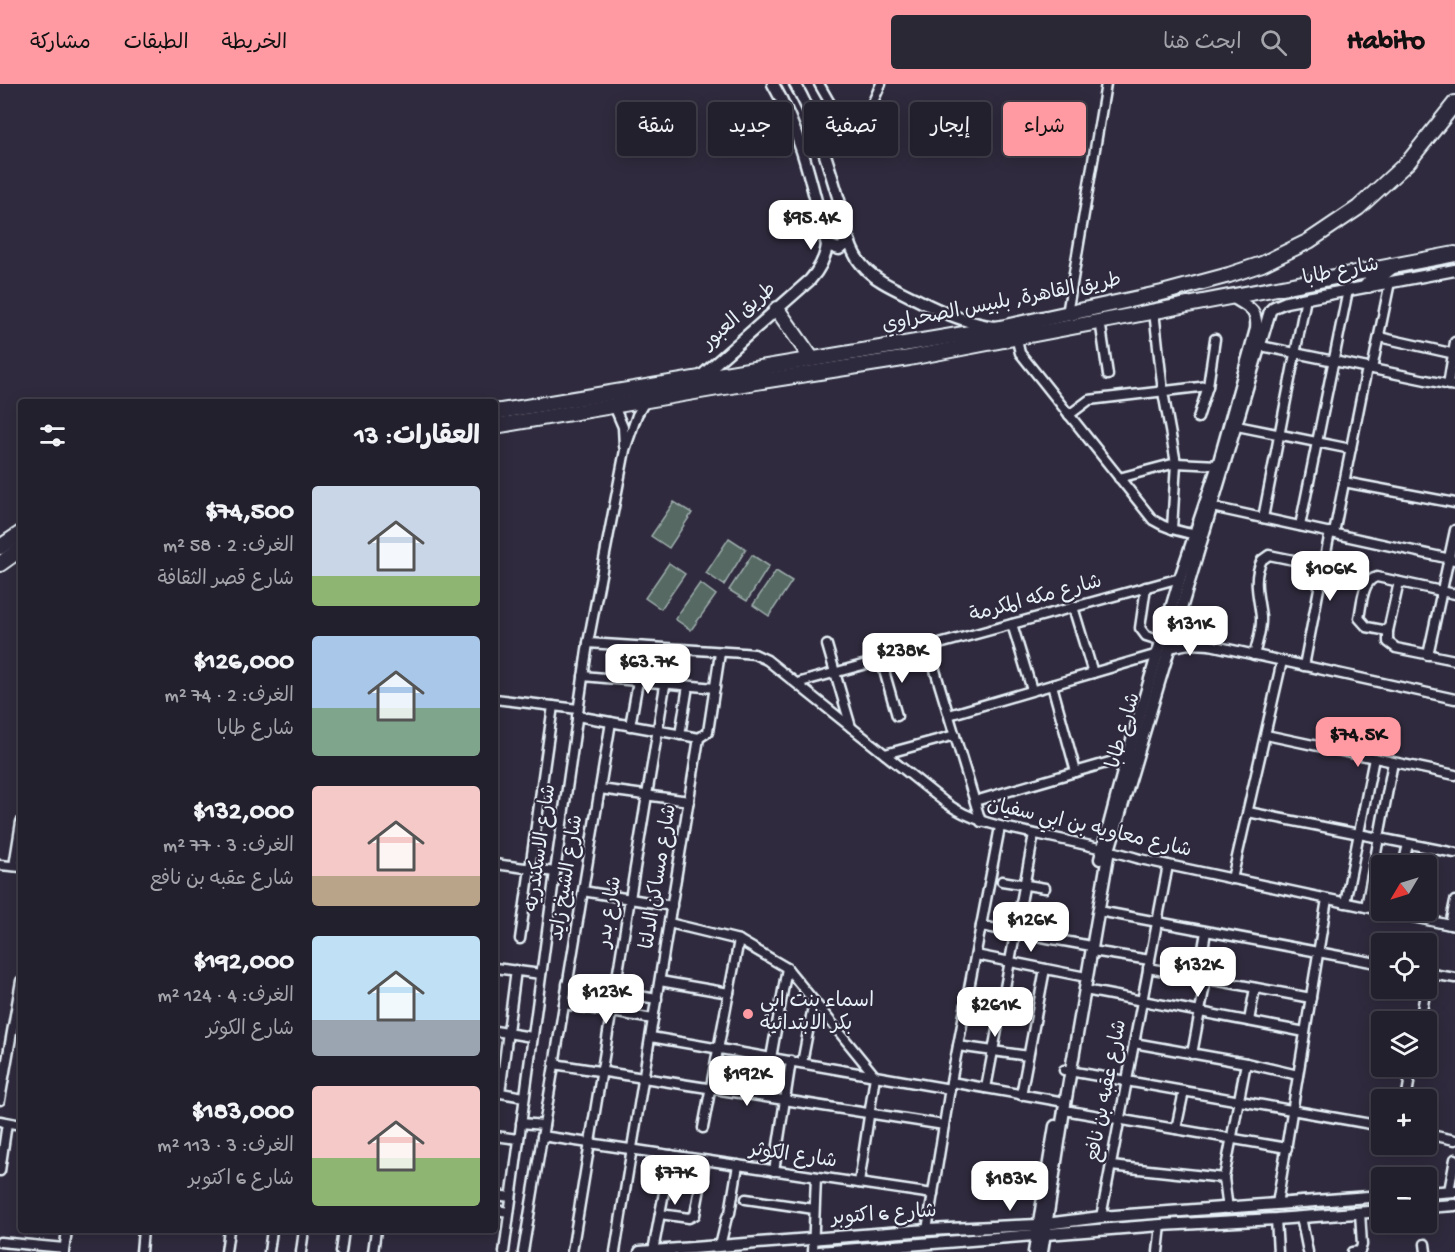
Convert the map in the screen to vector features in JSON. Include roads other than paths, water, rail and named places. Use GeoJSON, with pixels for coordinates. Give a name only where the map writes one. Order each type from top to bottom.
{"type":"FeatureCollection","features":[{"type":"Feature","properties":{"kind":"highway","name":"طريق القاهرة, بلبيس الصحراوي"},"geometry":{"type":"LineString","coordinates":[[498,412],[1000,328],[1215,280],[1262,264],[1309,241],[1358,208],[1386,184],[1424,145],[1455,103]]}},
{"type":"Feature","properties":{"kind":"highway","name":"طريق القاهرة, بلبيس الصحراوي"},"geometry":{"type":"LineString","coordinates":[[498,425],[909,358],[1455,254]]}},
{"type":"Feature","properties":{"kind":"highway"},"geometry":{"type":"LineString","coordinates":[[1368,285],[1393,265]]}},
{"type":"Feature","properties":{"kind":"highway"},"geometry":{"type":"LineString","coordinates":[[777,309],[812,359]]}},
{"type":"Feature","properties":{"kind":"highway"},"geometry":{"type":"LineString","coordinates":[[0,547],[18,535]]}},
{"type":"Feature","properties":{"kind":"highway"},"geometry":{"type":"LineString","coordinates":[[0,564],[18,551]]}},
{"type":"Feature","properties":{"kind":"street"},"geometry":{"type":"LineString","coordinates":[[773,84],[802,145],[827,245],[839,249],[850,242]]}},
{"type":"Feature","properties":{"kind":"street"},"geometry":{"type":"LineString","coordinates":[[795,84],[804,103]]}},
{"type":"Feature","properties":{"kind":"street"},"geometry":{"type":"LineString","coordinates":[[819,84],[829,102]]}},
{"type":"Feature","properties":{"kind":"street"},"geometry":{"type":"LineString","coordinates":[[871,102],[881,84]]}},
{"type":"Feature","properties":{"kind":"street"},"geometry":{"type":"LineString","coordinates":[[1067,314],[1106,84]]}},
{"type":"Feature","properties":{"kind":"street"},"geometry":{"type":"LineString","coordinates":[[824,156],[850,242],[861,264],[879,280],[951,316],[975,324],[1000,328]]}},
{"type":"Feature","properties":{"kind":"street","name":"طريق العبور"},"geometry":{"type":"LineString","coordinates":[[699,378],[815,275],[823,261],[827,245]]}},
{"type":"Feature","properties":{"kind":"street","name":"شارع طابا"},"geometry":{"type":"LineString","coordinates":[[1067,1071],[1085,990],[1089,948],[1105,849],[1127,757],[1158,654],[1178,616],[1218,465],[1260,331],[1270,311],[1286,302],[1455,270]]}},
{"type":"Feature","properties":{"kind":"street"},"geometry":{"type":"LineString","coordinates":[[1304,666],[1323,566],[1379,337],[1390,282]]}},
{"type":"Feature","properties":{"kind":"street"},"geometry":{"type":"LineString","coordinates":[[1300,526],[1348,290]]}},
{"type":"Feature","properties":{"kind":"street"},"geometry":{"type":"LineString","coordinates":[[1233,297],[1248,306],[1256,315],[1260,331]]}},
{"type":"Feature","properties":{"kind":"street"},"geometry":{"type":"LineString","coordinates":[[1263,518],[1306,298]]}},
{"type":"Feature","properties":{"kind":"street"},"geometry":{"type":"LineString","coordinates":[[1154,311],[1163,392],[1176,463],[1172,529]]}},
{"type":"Feature","properties":{"kind":"street"},"geometry":{"type":"LineString","coordinates":[[1100,320],[1108,375]]}},
{"type":"Feature","properties":{"kind":"street","name":"شارع طابا"},"geometry":{"type":"LineString","coordinates":[[1042,1252],[1042,1230],[1081,976],[1099,911],[1105,849],[1165,644],[1180,578],[1212,507],[1261,346],[1260,331]]}},
{"type":"Feature","properties":{"kind":"street"},"geometry":{"type":"LineString","coordinates":[[1016,336],[1020,353],[1153,520],[1162,526],[1198,535]]}},
{"type":"Feature","properties":{"kind":"street"},"geometry":{"type":"LineString","coordinates":[[1379,337],[1454,354]]}},
{"type":"Feature","properties":{"kind":"street"},"geometry":{"type":"LineString","coordinates":[[1198,418],[1208,386],[1215,339]]}},
{"type":"Feature","properties":{"kind":"street"},"geometry":{"type":"LineString","coordinates":[[1261,346],[1451,386],[1455,342]]}},
{"type":"Feature","properties":{"kind":"street"},"geometry":{"type":"LineString","coordinates":[[1069,415],[1089,400],[1208,386]]}},
{"type":"Feature","properties":{"kind":"street","name":"شارع الاسكندريه"},"geometry":{"type":"LineString","coordinates":[[504,1252],[588,643],[625,450],[637,415],[646,400]]}},
{"type":"Feature","properties":{"kind":"street","name":"شارع الاسكندريه"},"geometry":{"type":"LineString","coordinates":[[614,406],[623,427],[625,450]]}},
{"type":"Feature","properties":{"kind":"street"},"geometry":{"type":"LineString","coordinates":[[1237,426],[1351,449]]}},
{"type":"Feature","properties":{"kind":"street"},"geometry":{"type":"LineString","coordinates":[[1119,478],[1176,463],[1218,465]]}},
{"type":"Feature","properties":{"kind":"street"},"geometry":{"type":"LineString","coordinates":[[1344,482],[1455,503]]}},
{"type":"Feature","properties":{"kind":"street"},"geometry":{"type":"LineString","coordinates":[[1212,507],[1452,559]]}},
{"type":"Feature","properties":{"kind":"street"},"geometry":{"type":"LineString","coordinates":[[1428,656],[1442,591],[1452,559],[1455,530]]}},
{"type":"Feature","properties":{"kind":"street"},"geometry":{"type":"LineString","coordinates":[[1254,655],[1260,627],[1257,598],[1262,560],[1269,555],[1323,566]]}},
{"type":"Feature","properties":{"kind":"street"},"geometry":{"type":"LineString","coordinates":[[1388,631],[1367,627],[1359,618],[1367,583],[1374,577],[1455,594]]}},
{"type":"Feature","properties":{"kind":"street","name":"شارع مكه المكرمة"},"geometry":{"type":"LineString","coordinates":[[797,683],[1180,578]]}},
{"type":"Feature","properties":{"kind":"street"},"geometry":{"type":"LineString","coordinates":[[1399,582],[1388,631],[1387,639],[1391,646],[1428,656],[1455,660]]}},
{"type":"Feature","properties":{"kind":"street"},"geometry":{"type":"LineString","coordinates":[[1146,587],[1140,628],[1146,636],[1165,644],[1210,645],[1455,699]]}},
{"type":"Feature","properties":{"kind":"street"},"geometry":{"type":"LineString","coordinates":[[1073,607],[1093,673]]}},
{"type":"Feature","properties":{"kind":"street"},"geometry":{"type":"LineString","coordinates":[[1178,616],[1210,645]]}},
{"type":"Feature","properties":{"kind":"street"},"geometry":{"type":"LineString","coordinates":[[1012,624],[1032,690]]}},
{"type":"Feature","properties":{"kind":"street","name":"شارع معاويه بن ابي سفيان"},"geometry":{"type":"LineString","coordinates":[[588,643],[754,654],[767,660],[797,683],[946,804],[981,822],[1371,908]]}},
{"type":"Feature","properties":{"kind":"street"},"geometry":{"type":"LineString","coordinates":[[828,645],[851,727]]}},
{"type":"Feature","properties":{"kind":"street"},"geometry":{"type":"LineString","coordinates":[[928,647],[981,822]]}},
{"type":"Feature","properties":{"kind":"street","name":"شارع بدر"},"geometry":{"type":"LineString","coordinates":[[572,1252],[671,649]]}},
{"type":"Feature","properties":{"kind":"street","name":"شارع مساكن الدلتا"},"geometry":{"type":"LineString","coordinates":[[615,1252],[699,738],[708,732],[720,652]]}},
{"type":"Feature","properties":{"kind":"street"},"geometry":{"type":"LineString","coordinates":[[949,715],[1158,654]]}},
{"type":"Feature","properties":{"kind":"street"},"geometry":{"type":"LineString","coordinates":[[881,660],[897,716]]}},
{"type":"Feature","properties":{"kind":"street"},"geometry":{"type":"LineString","coordinates":[[1232,879],[1282,661]]}},
{"type":"Feature","properties":{"kind":"street"},"geometry":{"type":"LineString","coordinates":[[583,676],[715,688]]}},
{"type":"Feature","properties":{"kind":"street"},"geometry":{"type":"LineString","coordinates":[[630,726],[638,681]]}},
{"type":"Feature","properties":{"kind":"street"},"geometry":{"type":"LineString","coordinates":[[1052,685],[1076,772]]}},
{"type":"Feature","properties":{"kind":"street"},"geometry":{"type":"LineString","coordinates":[[680,735],[688,686]]}},
{"type":"Feature","properties":{"kind":"street"},"geometry":{"type":"LineString","coordinates":[[498,699],[553,706],[610,722],[699,738]]}},
{"type":"Feature","properties":{"kind":"street"},"geometry":{"type":"LineString","coordinates":[[520,939],[553,706]]}},
{"type":"Feature","properties":{"kind":"street","name":"شارع الشيخ زايد"},"geometry":{"type":"LineString","coordinates":[[523,1252],[610,722]]}},
{"type":"Feature","properties":{"kind":"street"},"geometry":{"type":"LineString","coordinates":[[885,754],[955,735]]}},
{"type":"Feature","properties":{"kind":"street"},"geometry":{"type":"LineString","coordinates":[[1266,735],[1455,776]]}},
{"type":"Feature","properties":{"kind":"street"},"geometry":{"type":"LineString","coordinates":[[975,801],[1127,757]]}},
{"type":"Feature","properties":{"kind":"street"},"geometry":{"type":"LineString","coordinates":[[1345,903],[1374,758]]}},
{"type":"Feature","properties":{"kind":"street"},"geometry":{"type":"LineString","coordinates":[[1366,907],[1393,762]]}},
{"type":"Feature","properties":{"kind":"street"},"geometry":{"type":"LineString","coordinates":[[600,789],[689,801]]}},
{"type":"Feature","properties":{"kind":"street"},"geometry":{"type":"LineString","coordinates":[[1248,812],[1455,854]]}},
{"type":"Feature","properties":{"kind":"street"},"geometry":{"type":"LineString","coordinates":[[927,1230],[950,1086],[1000,826]]}},
{"type":"Feature","properties":{"kind":"street"},"geometry":{"type":"LineString","coordinates":[[986,1089],[1034,834]]}},
{"type":"Feature","properties":{"kind":"street"},"geometry":{"type":"LineString","coordinates":[[1406,855],[1408,844]]}},
{"type":"Feature","properties":{"kind":"street"},"geometry":{"type":"LineString","coordinates":[[498,864],[555,872]]}},
{"type":"Feature","properties":{"kind":"street"},"geometry":{"type":"LineString","coordinates":[[0,865],[18,866]]}},
{"type":"Feature","properties":{"kind":"street","name":"شارع عقبه بن نافع"},"geometry":{"type":"LineString","coordinates":[[1101,1217],[1168,865]]}},
{"type":"Feature","properties":{"kind":"street"},"geometry":{"type":"LineString","coordinates":[[1002,881],[1045,888]]}},
{"type":"Feature","properties":{"kind":"street"},"geometry":{"type":"LineString","coordinates":[[583,891],[672,906]]}},
{"type":"Feature","properties":{"kind":"street"},"geometry":{"type":"LineString","coordinates":[[1277,1204],[1327,899]]}},
{"type":"Feature","properties":{"kind":"street"},"geometry":{"type":"LineString","coordinates":[[1452,926],[1455,901]]}},
{"type":"Feature","properties":{"kind":"street"},"geometry":{"type":"LineString","coordinates":[[1099,911],[1371,962]]}},
{"type":"Feature","properties":{"kind":"street","name":"شارع معاويه بن ابي سفيان"},"geometry":{"type":"LineString","coordinates":[[1431,921],[1452,926]]}},
{"type":"Feature","properties":{"kind":"street"},"geometry":{"type":"LineString","coordinates":[[669,924],[739,940],[787,968],[875,1076],[859,1183]]}},
{"type":"Feature","properties":{"kind":"street"},"geometry":{"type":"LineString","coordinates":[[981,926],[1089,948],[1202,978],[1311,998]]}},
{"type":"Feature","properties":{"kind":"street"},"geometry":{"type":"LineString","coordinates":[[1192,1054],[1200,1011],[1206,932]]}},
{"type":"Feature","properties":{"kind":"street"},"geometry":{"type":"LineString","coordinates":[[703,1128],[739,940]]}},
{"type":"Feature","properties":{"kind":"street"},"geometry":{"type":"LineString","coordinates":[[976,955],[1081,976]]}},
{"type":"Feature","properties":{"kind":"street"},"geometry":{"type":"LineString","coordinates":[[498,968],[541,974]]}},
{"type":"Feature","properties":{"kind":"street"},"geometry":{"type":"LineString","coordinates":[[771,1058],[787,968]]}},
{"type":"Feature","properties":{"kind":"street"},"geometry":{"type":"LineString","coordinates":[[1021,1095],[1045,969]]}},
{"type":"Feature","properties":{"kind":"street"},"geometry":{"type":"LineString","coordinates":[[498,1087],[516,970]]}},
{"type":"Feature","properties":{"kind":"street"},"geometry":{"type":"LineString","coordinates":[[1437,975],[1455,978]]}},
{"type":"Feature","properties":{"kind":"street"},"geometry":{"type":"LineString","coordinates":[[660,981],[729,993]]}},
{"type":"Feature","properties":{"kind":"street"},"geometry":{"type":"LineString","coordinates":[[567,984],[657,999]]}},
{"type":"Feature","properties":{"kind":"street"},"geometry":{"type":"LineString","coordinates":[[1249,1021],[1255,988]]}},
{"type":"Feature","properties":{"kind":"street"},"geometry":{"type":"LineString","coordinates":[[1085,990],[1305,1032]]}},
{"type":"Feature","properties":{"kind":"street"},"geometry":{"type":"LineString","coordinates":[[802,1064],[814,1001]]}},
{"type":"Feature","properties":{"kind":"street"},"geometry":{"type":"LineString","coordinates":[[564,1004],[653,1019]]}},
{"type":"Feature","properties":{"kind":"street"},"geometry":{"type":"LineString","coordinates":[[0,1100],[18,1005]]}},
{"type":"Feature","properties":{"kind":"street"},"geometry":{"type":"LineString","coordinates":[[498,1032],[532,1037]]}},
{"type":"Feature","properties":{"kind":"street"},"geometry":{"type":"LineString","coordinates":[[651,1037],[875,1076],[1021,1095],[1119,1120],[1287,1148]]}},
{"type":"Feature","properties":{"kind":"street"},"geometry":{"type":"LineString","coordinates":[[1134,1043],[1298,1075]]}},
{"type":"Feature","properties":{"kind":"street"},"geometry":{"type":"LineString","coordinates":[[958,1046],[1028,1056]]}},
{"type":"Feature","properties":{"kind":"street"},"geometry":{"type":"LineString","coordinates":[[774,1171],[790,1061]]}},
{"type":"Feature","properties":{"kind":"street"},"geometry":{"type":"LineString","coordinates":[[554,1064],[944,1125]]}},
{"type":"Feature","properties":{"kind":"street"},"geometry":{"type":"LineString","coordinates":[[1228,1209],[1224,1178],[1246,1064]]}},
{"type":"Feature","properties":{"kind":"street"},"geometry":{"type":"LineString","coordinates":[[1067,1071],[1371,1124]]}},
{"type":"Feature","properties":{"kind":"street"},"geometry":{"type":"LineString","coordinates":[[1176,1129],[1184,1091]]}},
{"type":"Feature","properties":{"kind":"street"},"geometry":{"type":"LineString","coordinates":[[498,1092],[524,1097]]}},
{"type":"Feature","properties":{"kind":"street"},"geometry":{"type":"LineString","coordinates":[[0,1171],[4,1122]]}},
{"type":"Feature","properties":{"kind":"street"},"geometry":{"type":"LineString","coordinates":[[521,1123],[544,1125]]}},
{"type":"Feature","properties":{"kind":"street"},"geometry":{"type":"LineString","coordinates":[[498,1136],[518,1139]]}},
{"type":"Feature","properties":{"kind":"street","name":"شارع الكوثر"},"geometry":{"type":"LineString","coordinates":[[542,1136],[933,1194]]}},
{"type":"Feature","properties":{"kind":"street"},"geometry":{"type":"LineString","coordinates":[[1437,1136],[1455,1140]]}},
{"type":"Feature","properties":{"kind":"street"},"geometry":{"type":"LineString","coordinates":[[652,1251],[671,1155]]}},
{"type":"Feature","properties":{"kind":"street"},"geometry":{"type":"LineString","coordinates":[[1437,1192],[1452,1191],[1455,1159]]}},
{"type":"Feature","properties":{"kind":"street"},"geometry":{"type":"LineString","coordinates":[[660,1214],[690,1218],[695,1215],[705,1161]]}},
{"type":"Feature","properties":{"kind":"street"},"geometry":{"type":"LineString","coordinates":[[720,1246],[730,1213],[738,1165]]}},
{"type":"Feature","properties":{"kind":"street"},"geometry":{"type":"LineString","coordinates":[[1111,1166],[1224,1178]]}},
{"type":"Feature","properties":{"kind":"street"},"geometry":{"type":"LineString","coordinates":[[813,1252],[816,1177]]}},
{"type":"Feature","properties":{"kind":"street"},"geometry":{"type":"LineString","coordinates":[[498,1195],[511,1197]]}},
{"type":"Feature","properties":{"kind":"street","name":"شارع 6 اكتوبر"},"geometry":{"type":"LineString","coordinates":[[819,1252],[1042,1230],[1101,1217],[1371,1197]]}},
{"type":"Feature","properties":{"kind":"street"},"geometry":{"type":"LineString","coordinates":[[746,1199],[814,1209]]}},
{"type":"Feature","properties":{"kind":"street"},"geometry":{"type":"LineString","coordinates":[[1437,1206],[1455,1205]]}},
{"type":"Feature","properties":{"kind":"street"},"geometry":{"type":"LineString","coordinates":[[498,1210],[509,1212]]}},
{"type":"Feature","properties":{"kind":"street"},"geometry":{"type":"LineString","coordinates":[[1189,1211],[1189,1224]]}},
{"type":"Feature","properties":{"kind":"street"},"geometry":{"type":"LineString","coordinates":[[1352,1252],[1360,1251],[1362,1245],[1360,1212]]}},
{"type":"Feature","properties":{"kind":"street","name":"شارع 6 اكتوبر"},"geometry":{"type":"LineString","coordinates":[[640,1252],[927,1230],[1042,1230],[1189,1224],[1371,1212]]}},
{"type":"Feature","properties":{"kind":"street"},"geometry":{"type":"LineString","coordinates":[[1301,1217],[1308,1252]]}},
{"type":"Feature","properties":{"kind":"street"},"geometry":{"type":"LineString","coordinates":[[1276,1219],[1278,1252]]}},
{"type":"Feature","properties":{"kind":"street"},"geometry":{"type":"LineString","coordinates":[[1158,1252],[1161,1225]]}},
{"type":"Feature","properties":{"kind":"street","name":"شارع طابا"},"geometry":{"type":"LineString","coordinates":[[1034,1252],[1042,1230]]}},
{"type":"Feature","properties":{"kind":"street"},"geometry":{"type":"LineString","coordinates":[[0,1242],[64,1250],[67,1233]]}},
{"type":"Feature","properties":{"kind":"street"},"geometry":{"type":"LineString","coordinates":[[141,1252],[143,1233]]}},
{"type":"Feature","properties":{"kind":"street"},"geometry":{"type":"LineString","coordinates":[[226,1252],[229,1233]]}},
{"type":"Feature","properties":{"kind":"street"},"geometry":{"type":"LineString","coordinates":[[269,1252],[272,1233]]}},
{"type":"Feature","properties":{"kind":"street"},"geometry":{"type":"LineString","coordinates":[[301,1252],[304,1233]]}},
{"type":"Feature","properties":{"kind":"street"},"geometry":{"type":"LineString","coordinates":[[341,1252],[344,1233]]}},
{"type":"Feature","properties":{"kind":"street"},"geometry":{"type":"LineString","coordinates":[[373,1252],[376,1233]]}},
{"type":"Feature","properties":{"kind":"place","name":"اسماء بنت ابي بكر الابتدائيه"},"geometry":{"type":"Point","coordinates":[748,1014]}}]}
